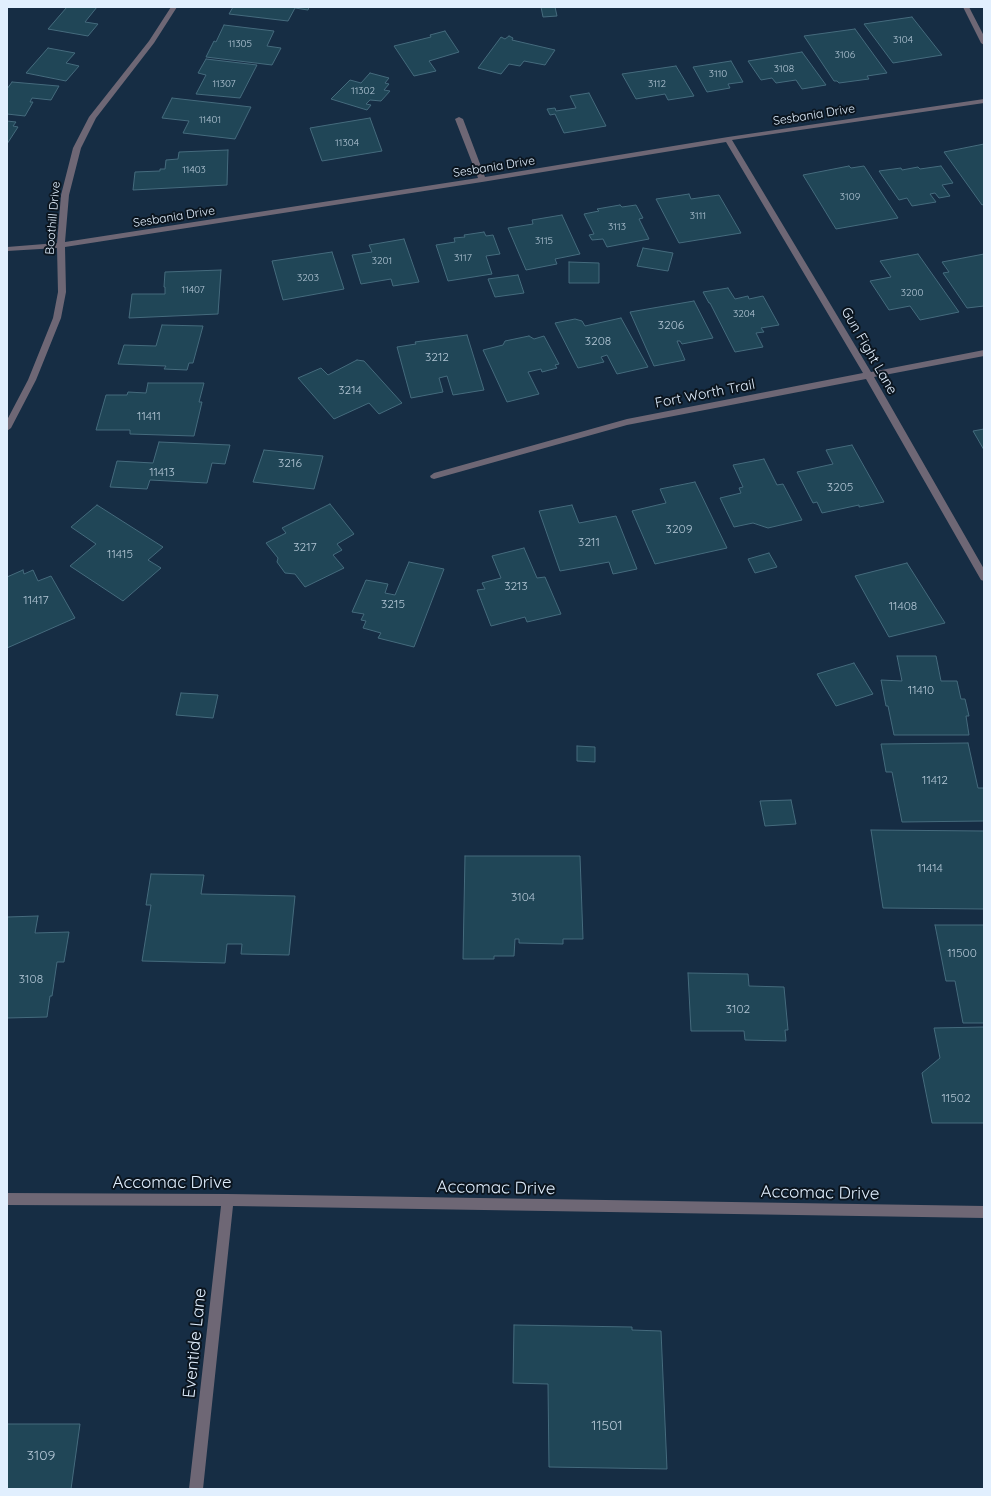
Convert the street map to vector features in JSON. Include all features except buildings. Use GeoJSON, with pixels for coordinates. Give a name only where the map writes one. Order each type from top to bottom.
{"type":"FeatureCollection","features":[{"type":"Feature","properties":{"kind":"street","name":"Boothill Drive"},"geometry":{"type":"LineString","coordinates":[[7,428],[32,380],[57,318],[62,292],[61,245],[65,195],[77,148],[93,117],[152,42],[174,7]]}},
{"type":"Feature","properties":{"kind":"street"},"geometry":{"type":"LineString","coordinates":[[966,7],[984,43]]}},
{"type":"Feature","properties":{"kind":"street","name":"Sesbania Drive"},"geometry":{"type":"LineString","coordinates":[[7,250],[61,245],[482,180],[728,139],[984,101]]}},
{"type":"Feature","properties":{"kind":"street"},"geometry":{"type":"LineString","coordinates":[[459,119],[482,180]]}},
{"type":"Feature","properties":{"kind":"street","name":"Gun Fight Lane"},"geometry":{"type":"LineString","coordinates":[[728,139],[869,376],[984,576]]}},
{"type":"Feature","properties":{"kind":"street","name":"Fort Worth Trail"},"geometry":{"type":"LineString","coordinates":[[434,476],[627,422],[984,353]]}},
{"type":"Feature","properties":{"kind":"street","name":"Accomac Drive"},"geometry":{"type":"LineString","coordinates":[[7,1199],[228,1200],[984,1212]]}},
{"type":"Feature","properties":{"kind":"street","name":"Eventide Lane"},"geometry":{"type":"LineString","coordinates":[[196,1489],[228,1200]]}}]}
